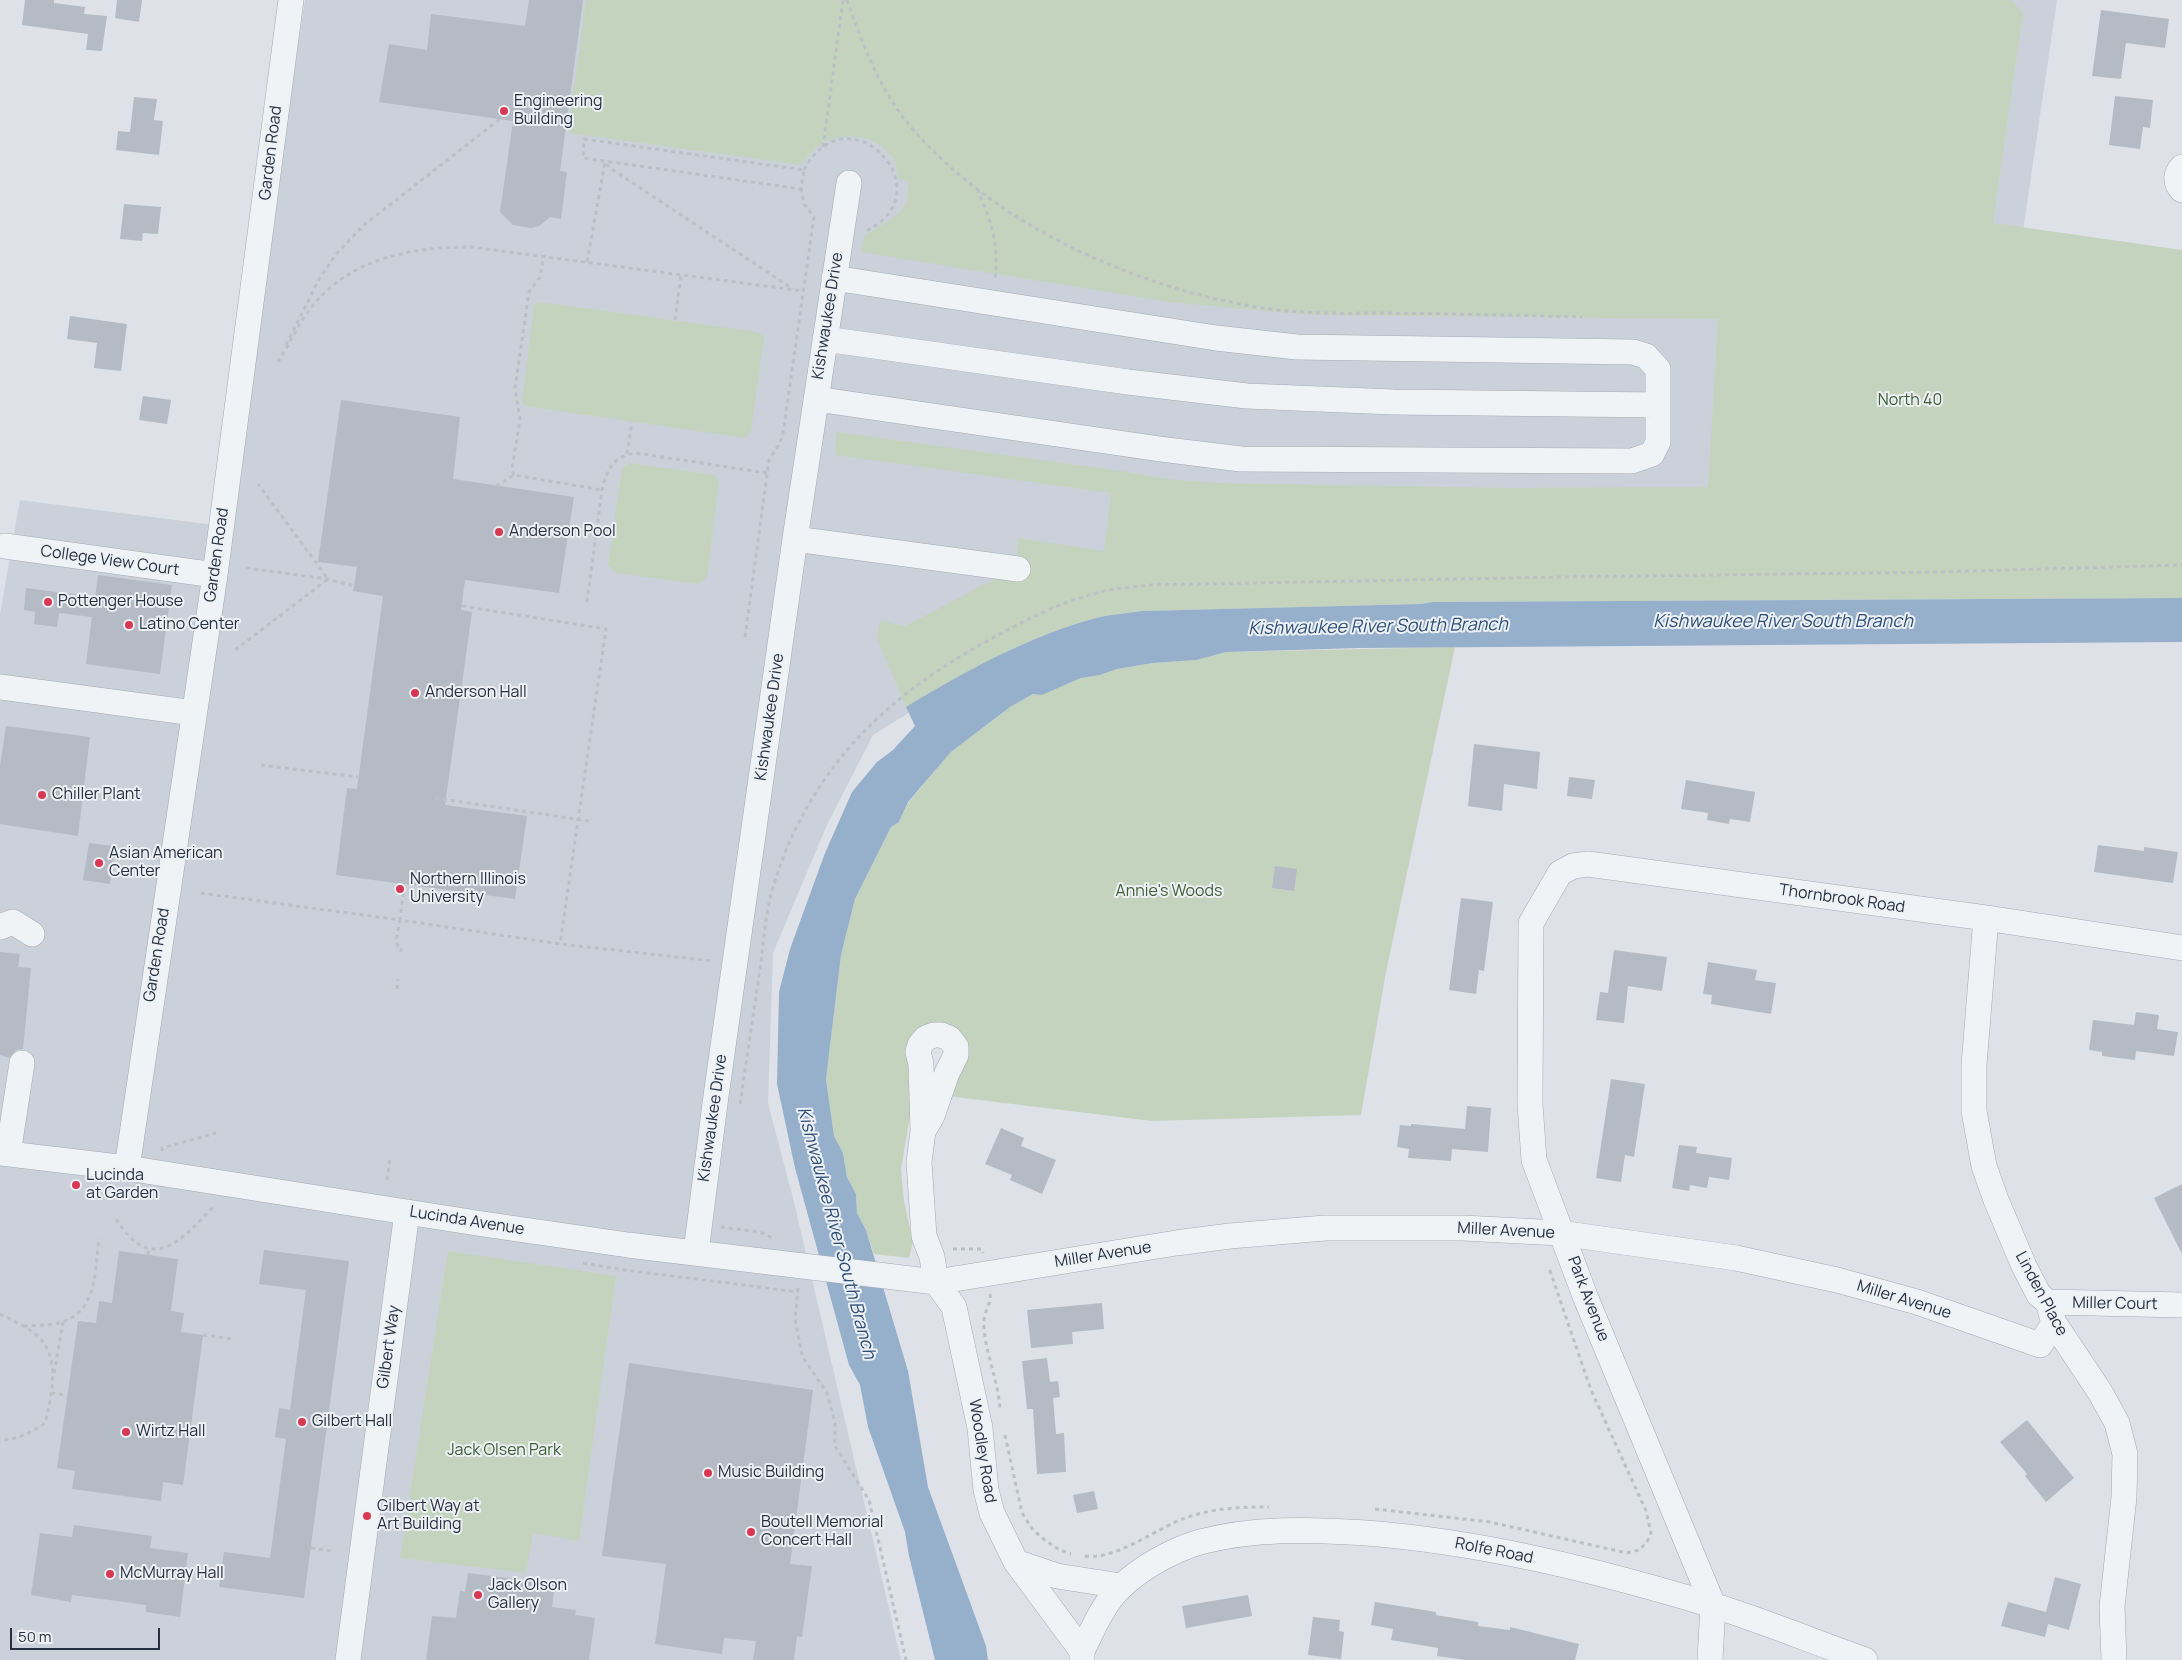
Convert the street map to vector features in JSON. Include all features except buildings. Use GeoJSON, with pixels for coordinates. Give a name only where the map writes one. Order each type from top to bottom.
{"type":"FeatureCollection","features":[{"type":"Feature","properties":{"kind":"street","name":"Garden Road"},"geometry":{"type":"LineString","coordinates":[[127,1168],[215,575],[291,0]]}},
{"type":"Feature","properties":{"kind":"street"},"geometry":{"type":"LineString","coordinates":[[2182,167],[2178,172],[2176,181],[2182,190]]}},
{"type":"Feature","properties":{"kind":"street","name":"Kishwaukee Drive"},"geometry":{"type":"LineString","coordinates":[[696,1252],[795,539],[850,183]]}},
{"type":"Feature","properties":{"kind":"street"},"geometry":{"type":"LineString","coordinates":[[816,399],[1241,459],[1632,462],[1652,454],[1658,442],[1658,369],[1646,356],[1633,352],[1297,347],[1216,338],[834,278]]}},
{"type":"Feature","properties":{"kind":"street"},"geometry":{"type":"LineString","coordinates":[[825,339],[1128,382],[1247,396],[1393,402],[1658,405]]}},
{"type":"Feature","properties":{"kind":"street"},"geometry":{"type":"LineString","coordinates":[[795,539],[1018,570]]}},
{"type":"Feature","properties":{"kind":"street","name":"College View Court"},"geometry":{"type":"LineString","coordinates":[[5,546],[215,575]]}},
{"type":"Feature","properties":{"kind":"street"},"geometry":{"type":"LineString","coordinates":[[0,687],[194,713]]}},
{"type":"Feature","properties":{"kind":"street","name":"Thornbrook Road"},"geometry":{"type":"LineString","coordinates":[[1531,923],[1560,873],[1573,866],[1588,864],[1986,918],[2182,948]]}},
{"type":"Feature","properties":{"kind":"street","name":"Linden Place"},"geometry":{"type":"LineString","coordinates":[[1986,918],[1974,1065],[1974,1111],[1984,1166],[2024,1266],[2039,1295],[2109,1408],[2119,1430],[2125,1454],[2124,1497],[2112,1607],[2114,1660]]}},
{"type":"Feature","properties":{"kind":"street"},"geometry":{"type":"LineString","coordinates":[[0,927],[13,922],[32,934]]}},
{"type":"Feature","properties":{"kind":"street","name":"Park Avenue"},"geometry":{"type":"LineString","coordinates":[[1531,923],[1530,1104],[1534,1160],[1560,1233],[1570,1251],[1585,1296],[1714,1605],[1710,1660]]}},
{"type":"Feature","properties":{"kind":"street"},"geometry":{"type":"LineString","coordinates":[[4,1153],[8,1094],[22,1063]]}},
{"type":"Feature","properties":{"kind":"street"},"geometry":{"type":"LineString","coordinates":[[923,1131],[919,1162],[924,1236],[936,1282]]}},
{"type":"Feature","properties":{"kind":"street","name":"Lucinda Avenue"},"geometry":{"type":"LineString","coordinates":[[4,1153],[127,1168],[628,1245],[936,1282]]}},
{"type":"Feature","properties":{"kind":"street","name":"Gilbert Way"},"geometry":{"type":"LineString","coordinates":[[348,1660],[407,1212]]}},
{"type":"Feature","properties":{"kind":"street","name":"Miller Avenue"},"geometry":{"type":"LineString","coordinates":[[936,1282],[1194,1240],[1325,1228],[1463,1228],[1560,1233],[1736,1258],[1837,1280],[1917,1302],[2040,1345],[2051,1313]]}},
{"type":"Feature","properties":{"kind":"street","name":"Woodley Road"},"geometry":{"type":"LineString","coordinates":[[936,1282],[954,1307],[980,1428],[988,1498],[997,1526],[1016,1562],[1082,1655]]}},
{"type":"Feature","properties":{"kind":"street","name":"Miller Court"},"geometry":{"type":"LineString","coordinates":[[2051,1313],[2182,1306]]}},
{"type":"Feature","properties":{"kind":"street","name":"Rolfe Road"},"geometry":{"type":"LineString","coordinates":[[1082,1655],[1110,1599],[1121,1586],[1147,1568],[1182,1549],[1198,1543],[1262,1533],[1324,1530],[1408,1536],[1516,1554],[1580,1569],[1714,1605],[1865,1660]]}},
{"type":"Feature","properties":{"kind":"street"},"geometry":{"type":"LineString","coordinates":[[1016,1562],[1057,1576],[1121,1586]]}},
{"type":"Feature","properties":{"kind":"path"},"geometry":{"type":"LineString","coordinates":[[823,147],[843,0]]}},
{"type":"Feature","properties":{"kind":"path"},"geometry":{"type":"LineString","coordinates":[[848,0],[872,64],[905,120],[931,148],[976,188],[1008,211],[1057,240],[1100,261],[1152,282],[1217,299],[1290,312],[1582,316]]}},
{"type":"Feature","properties":{"kind":"path"},"geometry":{"type":"LineString","coordinates":[[500,119],[364,225],[336,254],[318,281],[278,362],[314,304],[335,284],[356,269],[387,256],[438,247],[471,247],[803,291]]}},
{"type":"Feature","properties":{"kind":"path"},"geometry":{"type":"LineString","coordinates":[[745,637],[769,460],[780,443],[783,433],[814,217],[804,204],[801,189],[804,170],[584,139],[583,158],[801,189]]}},
{"type":"Feature","properties":{"kind":"path"},"geometry":{"type":"LineString","coordinates":[[587,262],[605,162]]}},
{"type":"Feature","properties":{"kind":"path"},"geometry":{"type":"LineString","coordinates":[[605,162],[610,168],[795,290]]}},
{"type":"Feature","properties":{"kind":"path"},"geometry":{"type":"LineString","coordinates":[[976,188],[990,219],[995,238],[997,256],[992,302]]}},
{"type":"Feature","properties":{"kind":"path"},"geometry":{"type":"LineString","coordinates":[[514,475],[512,469],[520,419],[515,388],[529,292],[540,277],[544,256]]}},
{"type":"Feature","properties":{"kind":"path"},"geometry":{"type":"LineString","coordinates":[[674,320],[681,275]]}},
{"type":"Feature","properties":{"kind":"path"},"geometry":{"type":"LineString","coordinates":[[627,454],[632,422]]}},
{"type":"Feature","properties":{"kind":"path"},"geometry":{"type":"LineString","coordinates":[[587,602],[602,490],[606,471],[613,461],[627,454],[636,453],[767,473]]}},
{"type":"Feature","properties":{"kind":"path"},"geometry":{"type":"LineString","coordinates":[[496,486],[514,475],[602,490]]}},
{"type":"Feature","properties":{"kind":"path"},"geometry":{"type":"LineString","coordinates":[[258,484],[328,579]]}},
{"type":"Feature","properties":{"kind":"path"},"geometry":{"type":"LineString","coordinates":[[739,1108],[773,887],[790,840],[825,777],[864,730],[930,674],[1026,619],[1065,603],[1105,591],[1149,585],[1561,576],[1938,572],[2182,565]]}},
{"type":"Feature","properties":{"kind":"path"},"geometry":{"type":"LineString","coordinates":[[246,568],[328,579],[354,586]]}},
{"type":"Feature","properties":{"kind":"path"},"geometry":{"type":"LineString","coordinates":[[235,650],[328,579]]}},
{"type":"Feature","properties":{"kind":"path"},"geometry":{"type":"LineString","coordinates":[[462,606],[606,629],[560,944]]}},
{"type":"Feature","properties":{"kind":"path"},"geometry":{"type":"LineString","coordinates":[[261,765],[358,777]]}},
{"type":"Feature","properties":{"kind":"path"},"geometry":{"type":"LineString","coordinates":[[435,798],[589,820]]}},
{"type":"Feature","properties":{"kind":"path"},"geometry":{"type":"LineString","coordinates":[[401,954],[401,947],[398,946],[396,941],[404,885]]}},
{"type":"Feature","properties":{"kind":"path"},"geometry":{"type":"LineString","coordinates":[[201,893],[560,944],[735,963]]}},
{"type":"Feature","properties":{"kind":"path"},"geometry":{"type":"LineString","coordinates":[[397,989],[398,979]]}},
{"type":"Feature","properties":{"kind":"path"},"geometry":{"type":"LineString","coordinates":[[162,1148],[216,1133]]}},
{"type":"Feature","properties":{"kind":"path"},"geometry":{"type":"LineString","coordinates":[[387,1180],[390,1157]]}},
{"type":"Feature","properties":{"kind":"path"},"geometry":{"type":"LineString","coordinates":[[116,1219],[134,1242],[149,1249],[166,1248],[186,1236],[213,1207]]}},
{"type":"Feature","properties":{"kind":"path"},"geometry":{"type":"LineString","coordinates":[[722,1217],[721,1227],[760,1232],[797,1249],[802,1265],[795,1319],[802,1356],[827,1393],[835,1423],[835,1446],[869,1500],[906,1660]]}},
{"type":"Feature","properties":{"kind":"path"},"geometry":{"type":"LineString","coordinates":[[24,1326],[63,1322],[79,1313],[90,1298],[99,1238]]}},
{"type":"Feature","properties":{"kind":"path"},"geometry":{"type":"LineString","coordinates":[[148,1255],[149,1249]]}},
{"type":"Feature","properties":{"kind":"path"},"geometry":{"type":"LineString","coordinates":[[929,1250],[982,1249],[991,1299],[984,1314],[984,1328],[999,1387],[1002,1417]]}},
{"type":"Feature","properties":{"kind":"path"},"geometry":{"type":"LineString","coordinates":[[1374,1509],[1490,1522],[1627,1554],[1639,1550],[1647,1542],[1651,1533],[1646,1511],[1590,1390],[1547,1264]]}},
{"type":"Feature","properties":{"kind":"path"},"geometry":{"type":"LineString","coordinates":[[0,1314],[36,1334],[46,1350],[54,1373]]}},
{"type":"Feature","properties":{"kind":"path"},"geometry":{"type":"LineString","coordinates":[[0,1440],[10,1440],[32,1432],[45,1423],[63,1322]]}},
{"type":"Feature","properties":{"kind":"path"},"geometry":{"type":"LineString","coordinates":[[203,1335],[233,1339]]}},
{"type":"Feature","properties":{"kind":"path"},"geometry":{"type":"LineString","coordinates":[[51,1392],[67,1395]]}},
{"type":"Feature","properties":{"kind":"path"},"geometry":{"type":"LineString","coordinates":[[1005,1433],[1022,1513],[1033,1530],[1045,1540],[1069,1553],[1095,1557],[1137,1541],[1184,1518],[1216,1509],[1275,1507]]}},
{"type":"Feature","properties":{"kind":"path"},"geometry":{"type":"LineString","coordinates":[[311,1548],[331,1551]]}},
{"type":"Feature","properties":{"kind":"shaded area","name":"Northern Illinois University"},"geometry":{"type":"Polygon","coordinates":[[[305,0],[2057,0],[2022,238],[2182,589],[1147,583],[1042,631],[873,735],[827,825],[773,953],[768,1103],[794,1202],[901,1660],[0,1660],[0,614],[20,500],[222,526],[305,0]]]}},
{"type":"Feature","properties":{"kind":"green space","name":"North 40"},"geometry":{"type":"Polygon","coordinates":[[[586,0],[2011,0],[2023,13],[1993,223],[2182,250],[2182,598],[1432,602],[1421,604],[1142,611],[1100,617],[1049,633],[976,667],[906,707],[877,638],[880,621],[905,626],[1017,567],[1018,538],[1104,551],[1111,493],[835,455],[836,432],[1168,479],[1216,483],[1505,488],[1708,487],[1718,319],[1309,315],[1169,302],[861,252],[864,236],[900,211],[907,201],[908,194],[908,181],[898,179],[894,160],[887,151],[869,140],[847,136],[826,141],[817,147],[801,165],[568,133],[586,0]]]}},
{"type":"Feature","properties":{"kind":"green space"},"geometry":{"type":"Polygon","coordinates":[[[540,302],[758,332],[764,337],[751,432],[745,438],[525,406],[522,401],[534,305],[540,302]]]}},
{"type":"Feature","properties":{"kind":"green space"},"geometry":{"type":"Polygon","coordinates":[[[629,463],[714,475],[719,480],[707,578],[698,584],[616,573],[608,565],[622,468],[629,463]]]}},
{"type":"Feature","properties":{"kind":"green space","name":"Annie's Woods"},"geometry":{"type":"Polygon","coordinates":[[[1455,647],[1386,972],[1361,1115],[1152,1121],[947,1096],[958,1073],[934,1025],[914,1090],[901,1170],[904,1201],[913,1242],[909,1258],[874,1254],[866,1230],[857,1213],[856,1194],[847,1177],[843,1153],[834,1136],[826,1079],[841,955],[855,899],[891,827],[899,822],[908,803],[951,752],[1010,707],[1033,694],[1042,695],[1081,678],[1100,675],[1117,669],[1153,663],[1197,660],[1226,652],[1455,647]]]}},
{"type":"Feature","properties":{"kind":"green space","name":"Jack Olsen Park"},"geometry":{"type":"Polygon","coordinates":[[[448,1251],[616,1276],[579,1541],[533,1533],[526,1573],[400,1558],[448,1251]]]}},
{"type":"Feature","properties":{"kind":"water","name":"Kishwaukee River South Branch"},"geometry":{"type":"Polygon","coordinates":[[[2182,598],[2182,642],[1359,648],[1226,652],[1197,660],[1153,663],[1117,669],[1100,675],[1081,678],[1042,695],[1033,694],[1010,707],[951,752],[908,802],[899,822],[891,827],[855,899],[841,955],[826,1079],[834,1136],[843,1153],[847,1177],[856,1194],[857,1213],[866,1230],[908,1371],[928,1487],[986,1646],[988,1660],[935,1660],[909,1556],[905,1532],[868,1427],[860,1385],[849,1365],[795,1168],[777,1084],[779,992],[790,949],[825,853],[852,792],[877,762],[893,750],[915,726],[906,707],[976,667],[1049,633],[1100,617],[1142,611],[1421,604],[1432,602],[2182,598]]]}},
{"type":"Feature","properties":{"kind":"place","name":"Engineering Building"},"geometry":{"type":"Point","coordinates":[504,111]}},
{"type":"Feature","properties":{"kind":"place","name":"Anderson Pool"},"geometry":{"type":"Point","coordinates":[499,532]}},
{"type":"Feature","properties":{"kind":"place","name":"Pottenger House"},"geometry":{"type":"Point","coordinates":[48,602]}},
{"type":"Feature","properties":{"kind":"place","name":"Latino Center"},"geometry":{"type":"Point","coordinates":[129,625]}},
{"type":"Feature","properties":{"kind":"place","name":"Anderson Hall"},"geometry":{"type":"Point","coordinates":[415,693]}},
{"type":"Feature","properties":{"kind":"place","name":"Chiller Plant"},"geometry":{"type":"Point","coordinates":[42,795]}},
{"type":"Feature","properties":{"kind":"place","name":"Asian American Center"},"geometry":{"type":"Point","coordinates":[99,863]}},
{"type":"Feature","properties":{"kind":"place","name":"Northern Illinois University"},"geometry":{"type":"Point","coordinates":[400,889]}},
{"type":"Feature","properties":{"kind":"place","name":"Lucinda at Garden"},"geometry":{"type":"Point","coordinates":[76,1185]}},
{"type":"Feature","properties":{"kind":"place","name":"Gilbert Hall"},"geometry":{"type":"Point","coordinates":[302,1422]}},
{"type":"Feature","properties":{"kind":"place","name":"Wirtz Hall"},"geometry":{"type":"Point","coordinates":[126,1432]}},
{"type":"Feature","properties":{"kind":"place","name":"Music Building"},"geometry":{"type":"Point","coordinates":[708,1473]}},
{"type":"Feature","properties":{"kind":"place","name":"Gilbert Way at Art Building"},"geometry":{"type":"Point","coordinates":[367,1516]}},
{"type":"Feature","properties":{"kind":"place","name":"Boutell Memorial Concert Hall"},"geometry":{"type":"Point","coordinates":[751,1532]}},
{"type":"Feature","properties":{"kind":"place","name":"McMurray Hall"},"geometry":{"type":"Point","coordinates":[110,1574]}},
{"type":"Feature","properties":{"kind":"place","name":"Jack Olson Gallery"},"geometry":{"type":"Point","coordinates":[478,1595]}}]}
